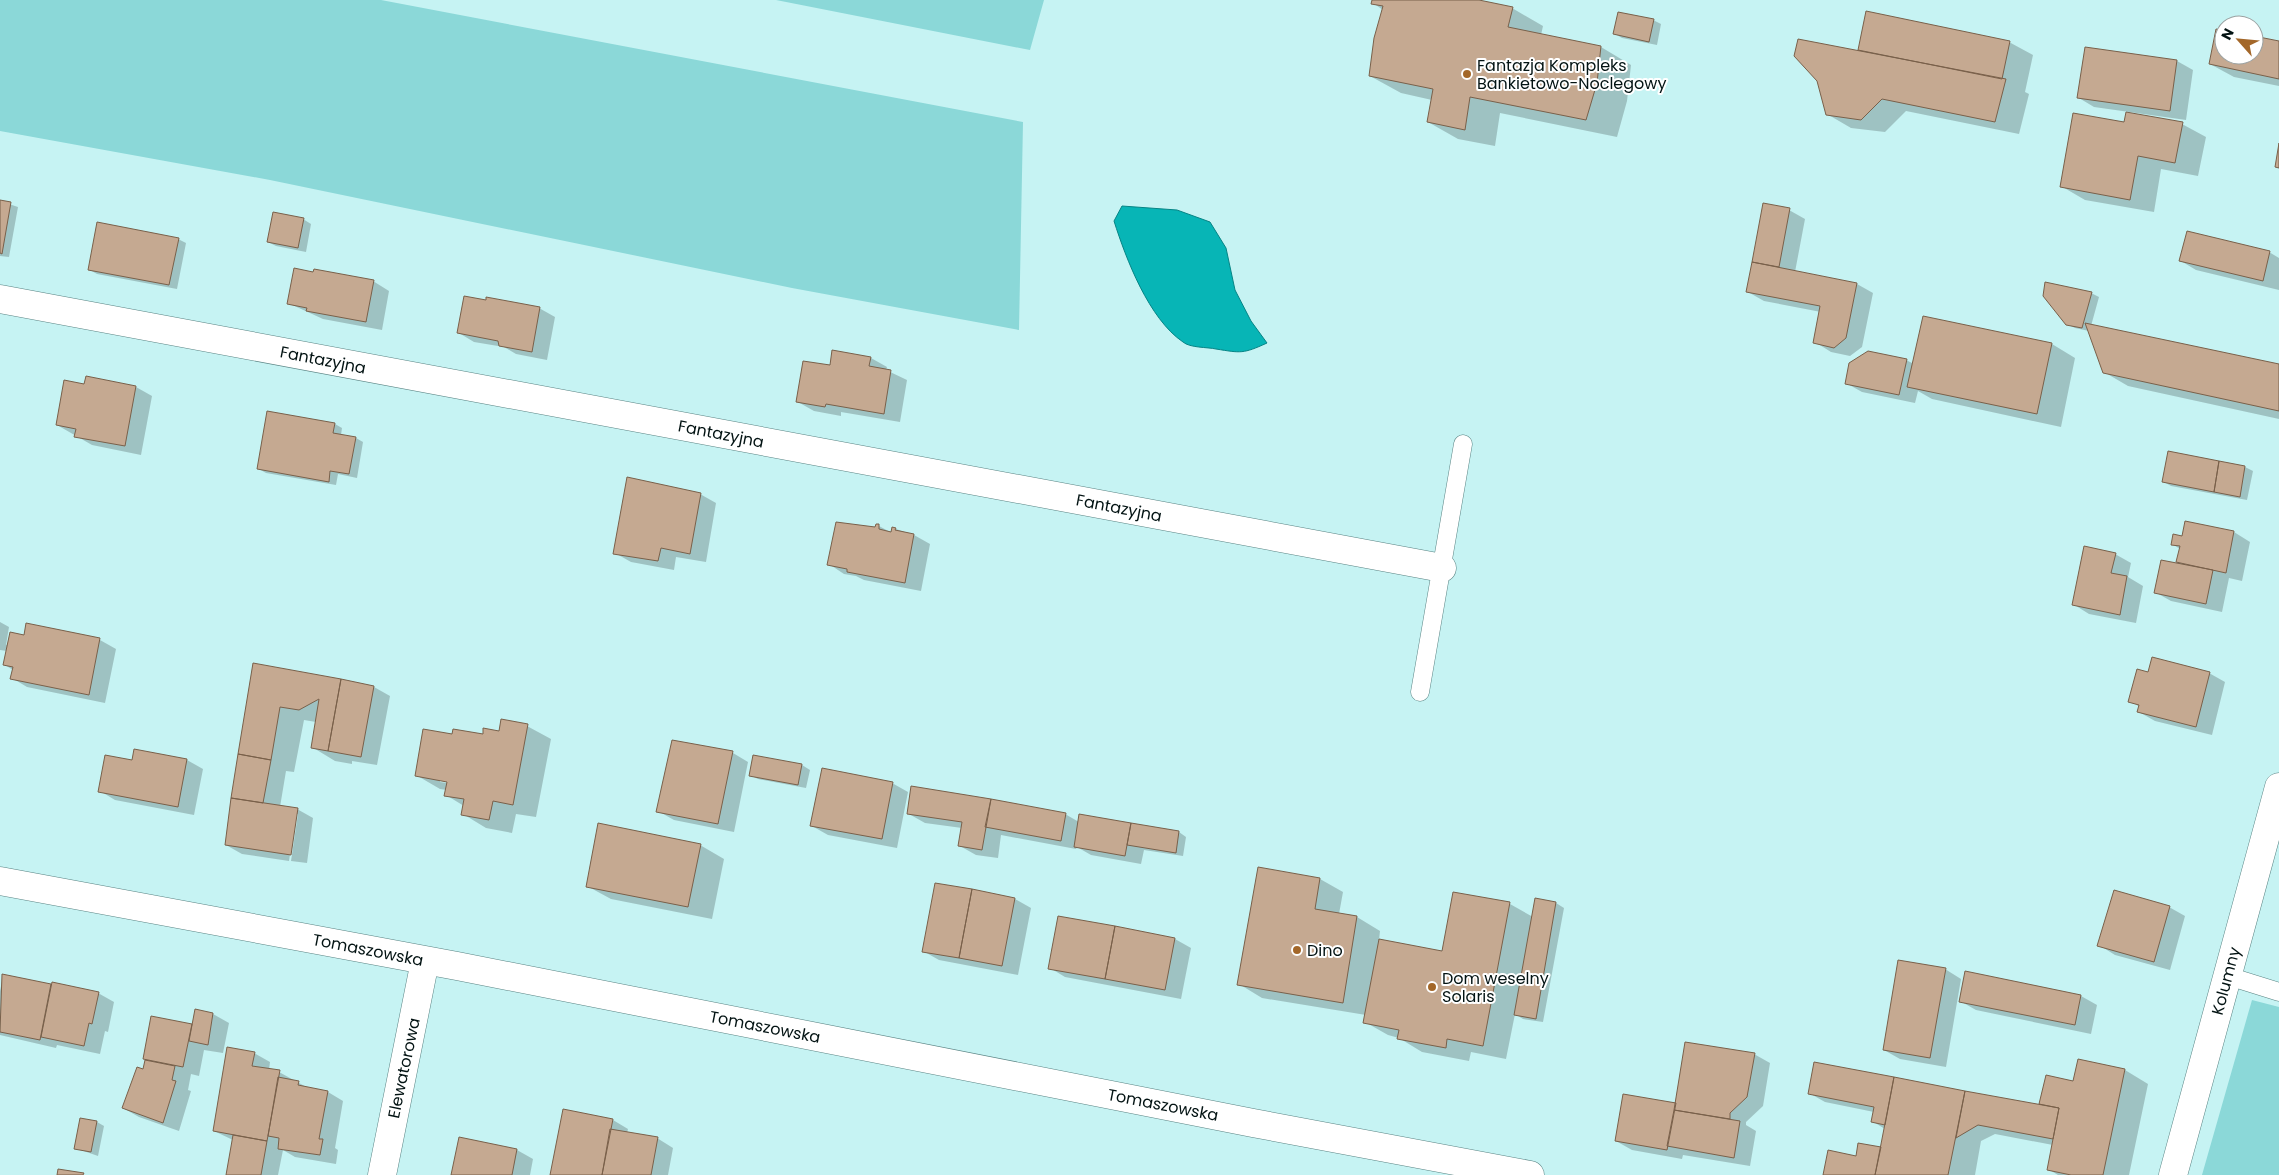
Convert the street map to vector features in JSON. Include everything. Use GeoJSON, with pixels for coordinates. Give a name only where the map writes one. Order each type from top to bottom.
{"type":"FeatureCollection","features":[{"type":"Feature","properties":{"kind":"street","name":"Fantazyjna"},"geometry":{"type":"LineString","coordinates":[[0,299],[1442,568]]}},
{"type":"Feature","properties":{"kind":"street","name":"Kolumny"},"geometry":{"type":"LineString","coordinates":[[2173,1175],[2279,787]]}},
{"type":"Feature","properties":{"kind":"street","name":"Tomaszowska"},"geometry":{"type":"LineString","coordinates":[[0,881],[425,961],[1243,1121],[1530,1175]]}},
{"type":"Feature","properties":{"kind":"street","name":"Elewatorowa"},"geometry":{"type":"LineString","coordinates":[[382,1175],[425,961]]}},
{"type":"Feature","properties":{"kind":"lane"},"geometry":{"type":"LineString","coordinates":[[1420,692],[1463,444]]}},
{"type":"Feature","properties":{"kind":"lane"},"geometry":{"type":"LineString","coordinates":[[2228,976],[2279,992]]}},
{"type":"Feature","properties":{"kind":"shaded area"},"geometry":{"type":"Polygon","coordinates":[[[0,0],[381,0],[1023,122],[1019,330],[792,288],[270,180],[0,131],[0,0]]]}},
{"type":"Feature","properties":{"kind":"shaded area"},"geometry":{"type":"Polygon","coordinates":[[[776,0],[1044,0],[1030,50],[776,0]]]}},
{"type":"Feature","properties":{"kind":"shaded area"},"geometry":{"type":"Polygon","coordinates":[[[1122,206],[1177,210],[1210,222],[1226,248],[1235,290],[1251,321],[1267,343],[1247,351],[1231,351],[1186,344],[1171,332],[1149,304],[1125,253],[1114,221],[1122,206]]]}},
{"type":"Feature","properties":{"kind":"shaded area"},"geometry":{"type":"Polygon","coordinates":[[[2252,1000],[2279,1007],[2279,1175],[2202,1175],[2252,1000]]]}},
{"type":"Feature","properties":{"kind":"building"},"geometry":{"type":"Polygon","coordinates":[[[1372,0],[1479,0],[1513,7],[1508,27],[1601,46],[1597,83],[1586,120],[1470,97],[1465,130],[1427,122],[1433,89],[1369,76],[1374,38],[1383,6],[1371,4],[1372,0]]]}},
{"type":"Feature","properties":{"kind":"building"},"geometry":{"type":"Polygon","coordinates":[[[1866,11],[2010,41],[2002,79],[1858,50],[1866,11]]]}},
{"type":"Feature","properties":{"kind":"building"},"geometry":{"type":"Polygon","coordinates":[[[1618,12],[1654,19],[1649,42],[1613,34],[1618,12]]]}},
{"type":"Feature","properties":{"kind":"building"},"geometry":{"type":"Polygon","coordinates":[[[2264,38],[2279,41],[2279,79],[2209,64],[2214,39],[2214,65],[2264,65],[2264,38]]]}},
{"type":"Feature","properties":{"kind":"building"},"geometry":{"type":"Polygon","coordinates":[[[1798,39],[2006,79],[1995,122],[1882,99],[1861,120],[1826,115],[1817,81],[1794,56],[1798,39]]]}},
{"type":"Feature","properties":{"kind":"building"},"geometry":{"type":"Polygon","coordinates":[[[2085,47],[2177,60],[2170,111],[2077,98],[2085,47]]]}},
{"type":"Feature","properties":{"kind":"building"},"geometry":{"type":"Polygon","coordinates":[[[2126,112],[2183,122],[2175,163],[2138,156],[2130,200],[2060,187],[2073,113],[2124,122],[2126,112]]]}},
{"type":"Feature","properties":{"kind":"building"},"geometry":{"type":"Polygon","coordinates":[[[2279,143],[2279,168],[2275,167],[2279,143]]]}},
{"type":"Feature","properties":{"kind":"building"},"geometry":{"type":"Polygon","coordinates":[[[0,200],[11,202],[2,254],[0,253],[0,200]]]}},
{"type":"Feature","properties":{"kind":"building"},"geometry":{"type":"Polygon","coordinates":[[[1763,203],[1790,208],[1779,267],[1752,262],[1763,203]]]}},
{"type":"Feature","properties":{"kind":"building"},"geometry":{"type":"Polygon","coordinates":[[[273,212],[304,218],[298,248],[267,242],[273,212]]]}},
{"type":"Feature","properties":{"kind":"building"},"geometry":{"type":"Polygon","coordinates":[[[97,222],[179,238],[169,285],[88,270],[97,222]]]}},
{"type":"Feature","properties":{"kind":"building"},"geometry":{"type":"Polygon","coordinates":[[[2187,231],[2270,251],[2263,281],[2179,261],[2187,231]]]}},
{"type":"Feature","properties":{"kind":"building"},"geometry":{"type":"Polygon","coordinates":[[[1752,262],[1857,283],[1846,338],[1834,348],[1813,343],[1820,306],[1746,292],[1752,262]]]}},
{"type":"Feature","properties":{"kind":"building"},"geometry":{"type":"Polygon","coordinates":[[[294,268],[313,272],[314,269],[374,280],[366,322],[306,311],[307,308],[287,304],[294,268]]]}},
{"type":"Feature","properties":{"kind":"building"},"geometry":{"type":"Polygon","coordinates":[[[2045,282],[2092,292],[2082,328],[2066,325],[2043,296],[2045,282]]]}},
{"type":"Feature","properties":{"kind":"building"},"geometry":{"type":"Polygon","coordinates":[[[464,296],[486,300],[486,297],[540,307],[532,352],[499,346],[498,341],[457,333],[464,296]]]}},
{"type":"Feature","properties":{"kind":"building"},"geometry":{"type":"Polygon","coordinates":[[[1923,316],[2052,343],[2037,414],[1907,387],[1923,316]]]}},
{"type":"Feature","properties":{"kind":"building"},"geometry":{"type":"Polygon","coordinates":[[[2085,323],[2279,364],[2279,411],[2103,373],[2085,323]]]}},
{"type":"Feature","properties":{"kind":"building"},"geometry":{"type":"Polygon","coordinates":[[[832,350],[871,357],[869,366],[891,370],[884,414],[826,404],[825,407],[796,402],[803,361],[830,365],[832,350]]]}},
{"type":"Feature","properties":{"kind":"building"},"geometry":{"type":"Polygon","coordinates":[[[1868,351],[1907,359],[1899,395],[1845,384],[1849,363],[1868,351]]]}},
{"type":"Feature","properties":{"kind":"building"},"geometry":{"type":"Polygon","coordinates":[[[86,376],[136,386],[125,446],[74,437],[76,429],[56,425],[64,380],[84,384],[86,376]]]}},
{"type":"Feature","properties":{"kind":"building"},"geometry":{"type":"Polygon","coordinates":[[[267,411],[335,423],[333,433],[356,437],[349,474],[330,471],[329,482],[257,469],[267,411]]]}},
{"type":"Feature","properties":{"kind":"building"},"geometry":{"type":"Polygon","coordinates":[[[2168,451],[2219,461],[2214,492],[2162,482],[2168,451]]]}},
{"type":"Feature","properties":{"kind":"building"},"geometry":{"type":"Polygon","coordinates":[[[2219,461],[2245,466],[2240,497],[2214,492],[2219,461]]]}},
{"type":"Feature","properties":{"kind":"building"},"geometry":{"type":"Polygon","coordinates":[[[627,477],[701,493],[690,554],[661,548],[658,561],[613,554],[627,477]]]}},
{"type":"Feature","properties":{"kind":"building"},"geometry":{"type":"Polygon","coordinates":[[[2185,521],[2234,531],[2226,573],[2176,562],[2180,546],[2171,545],[2173,534],[2182,536],[2185,521]]]}},
{"type":"Feature","properties":{"kind":"building"},"geometry":{"type":"Polygon","coordinates":[[[836,522],[875,527],[876,524],[879,524],[879,529],[891,532],[892,527],[896,528],[895,530],[914,534],[905,583],[847,572],[847,569],[827,565],[836,522]]]}},
{"type":"Feature","properties":{"kind":"building"},"geometry":{"type":"Polygon","coordinates":[[[2084,546],[2116,553],[2111,573],[2127,576],[2120,615],[2072,605],[2084,546]]]}},
{"type":"Feature","properties":{"kind":"building"},"geometry":{"type":"Polygon","coordinates":[[[2161,560],[2213,570],[2206,604],[2154,593],[2161,560]]]}},
{"type":"Feature","properties":{"kind":"building"},"geometry":{"type":"Polygon","coordinates":[[[26,623],[100,638],[89,695],[10,679],[13,667],[3,665],[10,632],[24,635],[26,623]]]}},
{"type":"Feature","properties":{"kind":"building"},"geometry":{"type":"Polygon","coordinates":[[[2152,657],[2210,672],[2196,727],[2137,712],[2139,705],[2128,702],[2137,669],[2148,672],[2152,657]]]}},
{"type":"Feature","properties":{"kind":"building"},"geometry":{"type":"Polygon","coordinates":[[[253,663],[341,679],[328,751],[311,748],[319,699],[299,710],[280,707],[271,760],[238,754],[253,663]]]}},
{"type":"Feature","properties":{"kind":"building"},"geometry":{"type":"Polygon","coordinates":[[[341,679],[374,686],[361,757],[328,751],[341,679]]]}},
{"type":"Feature","properties":{"kind":"building"},"geometry":{"type":"Polygon","coordinates":[[[501,719],[528,724],[513,805],[493,801],[489,820],[461,815],[464,799],[444,796],[447,782],[415,776],[423,729],[452,734],[453,729],[483,734],[483,728],[499,731],[501,719]]]}},
{"type":"Feature","properties":{"kind":"building"},"geometry":{"type":"Polygon","coordinates":[[[672,740],[733,751],[718,824],[656,812],[672,740]]]}},
{"type":"Feature","properties":{"kind":"building"},"geometry":{"type":"Polygon","coordinates":[[[134,749],[187,759],[178,807],[98,792],[105,755],[132,760],[134,749]]]}},
{"type":"Feature","properties":{"kind":"building"},"geometry":{"type":"Polygon","coordinates":[[[238,754],[271,760],[263,803],[231,798],[238,754]]]}},
{"type":"Feature","properties":{"kind":"building"},"geometry":{"type":"Polygon","coordinates":[[[753,755],[802,764],[798,785],[749,776],[753,755]]]}},
{"type":"Feature","properties":{"kind":"building"},"geometry":{"type":"Polygon","coordinates":[[[822,768],[893,782],[882,839],[810,826],[822,768]]]}},
{"type":"Feature","properties":{"kind":"building"},"geometry":{"type":"Polygon","coordinates":[[[911,786],[991,799],[982,850],[958,846],[962,822],[907,814],[911,786]]]}},
{"type":"Feature","properties":{"kind":"building"},"geometry":{"type":"Polygon","coordinates":[[[231,798],[298,808],[291,855],[225,845],[231,798]]]}},
{"type":"Feature","properties":{"kind":"building"},"geometry":{"type":"Polygon","coordinates":[[[991,799],[1066,813],[1061,841],[985,827],[991,799]]]}},
{"type":"Feature","properties":{"kind":"building"},"geometry":{"type":"Polygon","coordinates":[[[1079,814],[1131,823],[1125,856],[1074,847],[1079,814]]]}},
{"type":"Feature","properties":{"kind":"building"},"geometry":{"type":"Polygon","coordinates":[[[598,823],[701,844],[688,907],[586,887],[598,823]]]}},
{"type":"Feature","properties":{"kind":"building"},"geometry":{"type":"Polygon","coordinates":[[[1131,823],[1179,831],[1176,853],[1127,845],[1131,823]]]}},
{"type":"Feature","properties":{"kind":"building","name":"Dino"},"geometry":{"type":"Polygon","coordinates":[[[1258,867],[1320,878],[1315,909],[1357,916],[1343,1003],[1237,985],[1258,867]]]}},
{"type":"Feature","properties":{"kind":"building"},"geometry":{"type":"Polygon","coordinates":[[[935,883],[972,889],[959,958],[922,952],[935,883]]]}},
{"type":"Feature","properties":{"kind":"building"},"geometry":{"type":"Polygon","coordinates":[[[972,889],[1015,898],[1002,966],[959,958],[972,889]]]}},
{"type":"Feature","properties":{"kind":"building"},"geometry":{"type":"Polygon","coordinates":[[[2114,890],[2170,906],[2154,962],[2097,946],[2114,890]]]}},
{"type":"Feature","properties":{"kind":"building","name":"Dom weselny Solaris"},"geometry":{"type":"Polygon","coordinates":[[[1453,892],[1510,902],[1483,1046],[1447,1039],[1446,1048],[1397,1039],[1399,1030],[1363,1023],[1379,939],[1442,951],[1453,892]]]}},
{"type":"Feature","properties":{"kind":"building"},"geometry":{"type":"Polygon","coordinates":[[[1535,898],[1556,902],[1536,1019],[1514,1015],[1535,898]]]}},
{"type":"Feature","properties":{"kind":"building"},"geometry":{"type":"Polygon","coordinates":[[[1058,916],[1115,926],[1105,979],[1048,969],[1058,916]]]}},
{"type":"Feature","properties":{"kind":"building"},"geometry":{"type":"Polygon","coordinates":[[[1115,926],[1175,938],[1165,990],[1105,979],[1115,926]]]}},
{"type":"Feature","properties":{"kind":"building"},"geometry":{"type":"Polygon","coordinates":[[[1898,960],[1946,968],[1930,1058],[1883,1050],[1898,960]]]}},
{"type":"Feature","properties":{"kind":"building"},"geometry":{"type":"Polygon","coordinates":[[[1965,971],[2081,995],[2075,1025],[1959,1002],[1965,971]]]}},
{"type":"Feature","properties":{"kind":"building"},"geometry":{"type":"Polygon","coordinates":[[[2,974],[51,984],[40,1040],[0,1032],[2,974]]]}},
{"type":"Feature","properties":{"kind":"building"},"geometry":{"type":"Polygon","coordinates":[[[52,982],[99,992],[92,1024],[89,1023],[84,1046],[41,1037],[52,982]]]}},
{"type":"Feature","properties":{"kind":"building"},"geometry":{"type":"Polygon","coordinates":[[[195,1009],[213,1013],[208,1045],[189,1041],[195,1009]]]}},
{"type":"Feature","properties":{"kind":"building"},"geometry":{"type":"Polygon","coordinates":[[[151,1016],[192,1024],[183,1067],[143,1059],[151,1016]]]}},
{"type":"Feature","properties":{"kind":"building"},"geometry":{"type":"Polygon","coordinates":[[[1685,1042],[1755,1053],[1747,1097],[1730,1113],[1730,1119],[1674,1110],[1685,1042]]]}},
{"type":"Feature","properties":{"kind":"building"},"geometry":{"type":"Polygon","coordinates":[[[227,1047],[255,1052],[252,1066],[280,1070],[267,1141],[213,1131],[227,1047]]]}},
{"type":"Feature","properties":{"kind":"building"},"geometry":{"type":"Polygon","coordinates":[[[2078,1059],[2125,1069],[2103,1175],[2071,1175],[2047,1170],[2059,1108],[2039,1104],[2046,1075],[2073,1081],[2078,1059]]]}},
{"type":"Feature","properties":{"kind":"building"},"geometry":{"type":"Polygon","coordinates":[[[145,1060],[175,1066],[172,1080],[176,1081],[163,1123],[122,1108],[137,1067],[143,1069],[145,1060]]]}},
{"type":"Feature","properties":{"kind":"building"},"geometry":{"type":"Polygon","coordinates":[[[1814,1062],[1894,1077],[1885,1125],[1871,1122],[1874,1107],[1808,1094],[1814,1062]]]}},
{"type":"Feature","properties":{"kind":"building"},"geometry":{"type":"Polygon","coordinates":[[[278,1077],[299,1081],[298,1085],[328,1091],[319,1139],[323,1139],[320,1155],[278,1149],[279,1138],[268,1136],[278,1077]]]}},
{"type":"Feature","properties":{"kind":"building"},"geometry":{"type":"Polygon","coordinates":[[[1894,1077],[1965,1091],[1948,1175],[1875,1175],[1894,1077]]]}},
{"type":"Feature","properties":{"kind":"building"},"geometry":{"type":"Polygon","coordinates":[[[1965,1091],[2059,1108],[2053,1139],[1978,1125],[1956,1138],[1965,1091]]]}},
{"type":"Feature","properties":{"kind":"building"},"geometry":{"type":"Polygon","coordinates":[[[1623,1094],[1676,1103],[1667,1150],[1615,1141],[1623,1094]]]}},
{"type":"Feature","properties":{"kind":"building"},"geometry":{"type":"Polygon","coordinates":[[[563,1109],[613,1119],[602,1175],[550,1175],[563,1109]]]}},
{"type":"Feature","properties":{"kind":"building"},"geometry":{"type":"Polygon","coordinates":[[[1674,1110],[1740,1121],[1734,1158],[1667,1146],[1674,1110]]]}},
{"type":"Feature","properties":{"kind":"building"},"geometry":{"type":"Polygon","coordinates":[[[80,1118],[97,1121],[91,1152],[74,1149],[80,1118]]]}},
{"type":"Feature","properties":{"kind":"building"},"geometry":{"type":"Polygon","coordinates":[[[610,1129],[658,1137],[651,1175],[602,1175],[610,1129]]]}},
{"type":"Feature","properties":{"kind":"building"},"geometry":{"type":"Polygon","coordinates":[[[233,1135],[267,1141],[261,1175],[226,1175],[233,1135]]]}},
{"type":"Feature","properties":{"kind":"building"},"geometry":{"type":"Polygon","coordinates":[[[459,1137],[517,1149],[512,1175],[451,1175],[459,1137]]]}},
{"type":"Feature","properties":{"kind":"building"},"geometry":{"type":"Polygon","coordinates":[[[1858,1143],[1881,1147],[1875,1175],[1823,1175],[1828,1150],[1856,1156],[1858,1143]]]}},
{"type":"Feature","properties":{"kind":"building"},"geometry":{"type":"Polygon","coordinates":[[[58,1169],[84,1173],[83,1175],[57,1175],[58,1169]]]}},
{"type":"Feature","properties":{"kind":"place","name":"Fantazja Kompleks Bankietowo-Noclegowy"},"geometry":{"type":"Point","coordinates":[1467,74]}},
{"type":"Feature","properties":{"kind":"place","name":"Dino"},"geometry":{"type":"Point","coordinates":[1297,950]}},
{"type":"Feature","properties":{"kind":"place","name":"Dom weselny Solaris"},"geometry":{"type":"Point","coordinates":[1432,987]}}]}
